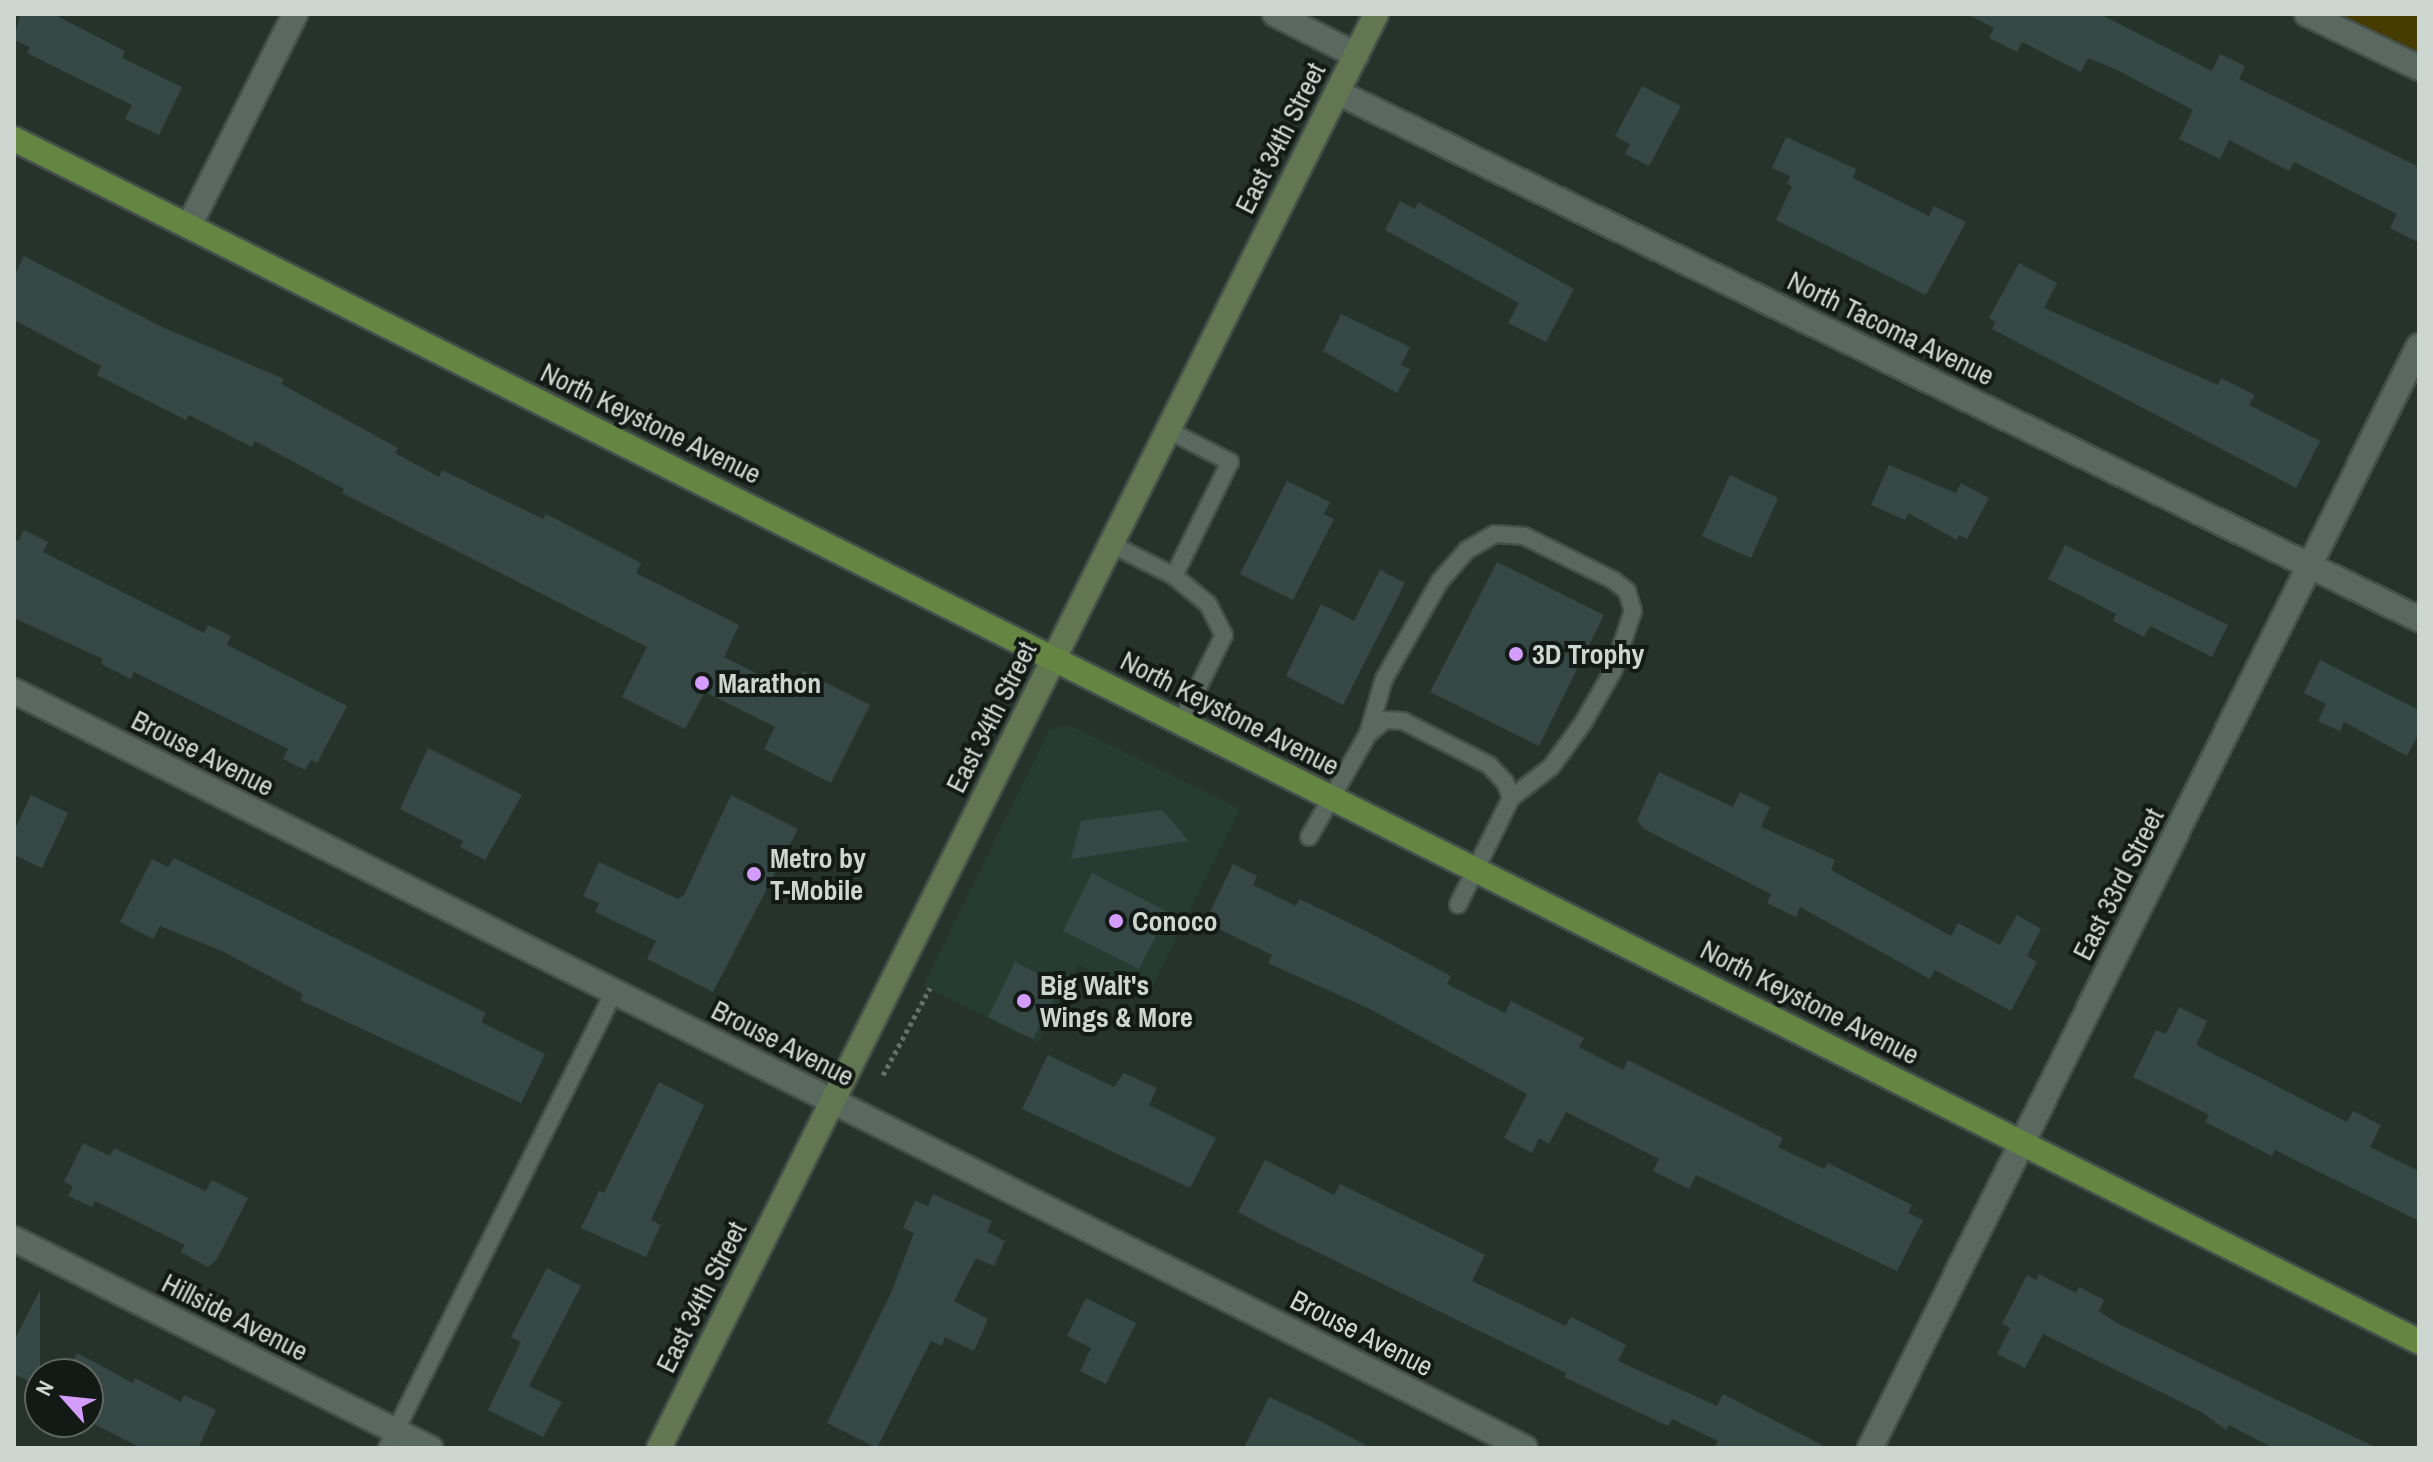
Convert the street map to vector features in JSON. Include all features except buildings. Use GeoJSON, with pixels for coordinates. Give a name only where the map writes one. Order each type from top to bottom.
{"type":"FeatureCollection","features":[{"type":"Feature","properties":{"kind":"main road","name":"East 34th Street"},"geometry":{"type":"LineString","coordinates":[[659,1448],[1376,14]]}},
{"type":"Feature","properties":{"kind":"main road","name":"North Keystone Avenue"},"geometry":{"type":"LineString","coordinates":[[14,139],[2419,1342]]}},
{"type":"Feature","properties":{"kind":"street"},"geometry":{"type":"LineString","coordinates":[[189,226],[295,14]]}},
{"type":"Feature","properties":{"kind":"street"},"geometry":{"type":"LineString","coordinates":[[1275,14],[1356,55]]}},
{"type":"Feature","properties":{"kind":"street"},"geometry":{"type":"LineString","coordinates":[[2307,14],[2419,68]]}},
{"type":"Feature","properties":{"kind":"street","name":"North Tacoma Avenue"},"geometry":{"type":"LineString","coordinates":[[1337,92],[2419,619]]}},
{"type":"Feature","properties":{"kind":"street","name":"East 33rd Street"},"geometry":{"type":"LineString","coordinates":[[1870,1448],[2419,346]]}},
{"type":"Feature","properties":{"kind":"street","name":"Brouse Avenue"},"geometry":{"type":"LineString","coordinates":[[14,691],[1525,1448]]}},
{"type":"Feature","properties":{"kind":"street","name":"Hillside Avenue"},"geometry":{"type":"LineString","coordinates":[[14,1239],[391,1440],[430,1448]]}},
{"type":"Feature","properties":{"kind":"lane"},"geometry":{"type":"LineString","coordinates":[[1168,430],[1230,462],[1174,576]]}},
{"type":"Feature","properties":{"kind":"lane"},"geometry":{"type":"LineString","coordinates":[[1309,837],[1368,734],[1384,679],[1440,581],[1467,550],[1495,534],[1524,536],[1613,580],[1627,591],[1633,611],[1613,671],[1583,723],[1551,767],[1511,798],[1458,905]]}},
{"type":"Feature","properties":{"kind":"lane"},"geometry":{"type":"LineString","coordinates":[[1111,544],[1174,576],[1208,604],[1224,635],[1181,722]]}},
{"type":"Feature","properties":{"kind":"lane"},"geometry":{"type":"LineString","coordinates":[[1368,734],[1385,720],[1403,721],[1489,765],[1505,782],[1511,798]]}},
{"type":"Feature","properties":{"kind":"lane"},"geometry":{"type":"LineString","coordinates":[[391,1440],[614,992]]}},
{"type":"Feature","properties":{"kind":"path"},"geometry":{"type":"LineString","coordinates":[[883,1075],[930,988]]}},
{"type":"Feature","properties":{"kind":"shaded area"},"geometry":{"type":"Polygon","coordinates":[[[2319,14],[2419,14],[2419,63],[2319,14]]]}},
{"type":"Feature","properties":{"kind":"shaded area"},"geometry":{"type":"Polygon","coordinates":[[[1069,725],[1240,809],[1146,998],[1078,964],[1038,1043],[923,986],[1050,729],[1069,725]]]}},
{"type":"Feature","properties":{"kind":"place","name":"3D Trophy"},"geometry":{"type":"Point","coordinates":[1516,654]}},
{"type":"Feature","properties":{"kind":"place","name":"Marathon"},"geometry":{"type":"Point","coordinates":[702,683]}},
{"type":"Feature","properties":{"kind":"place","name":"Metro by T-Mobile"},"geometry":{"type":"Point","coordinates":[754,874]}},
{"type":"Feature","properties":{"kind":"place","name":"Conoco"},"geometry":{"type":"Point","coordinates":[1116,921]}},
{"type":"Feature","properties":{"kind":"place","name":"Big Walt's Wings & More"},"geometry":{"type":"Point","coordinates":[1024,1001]}}]}
